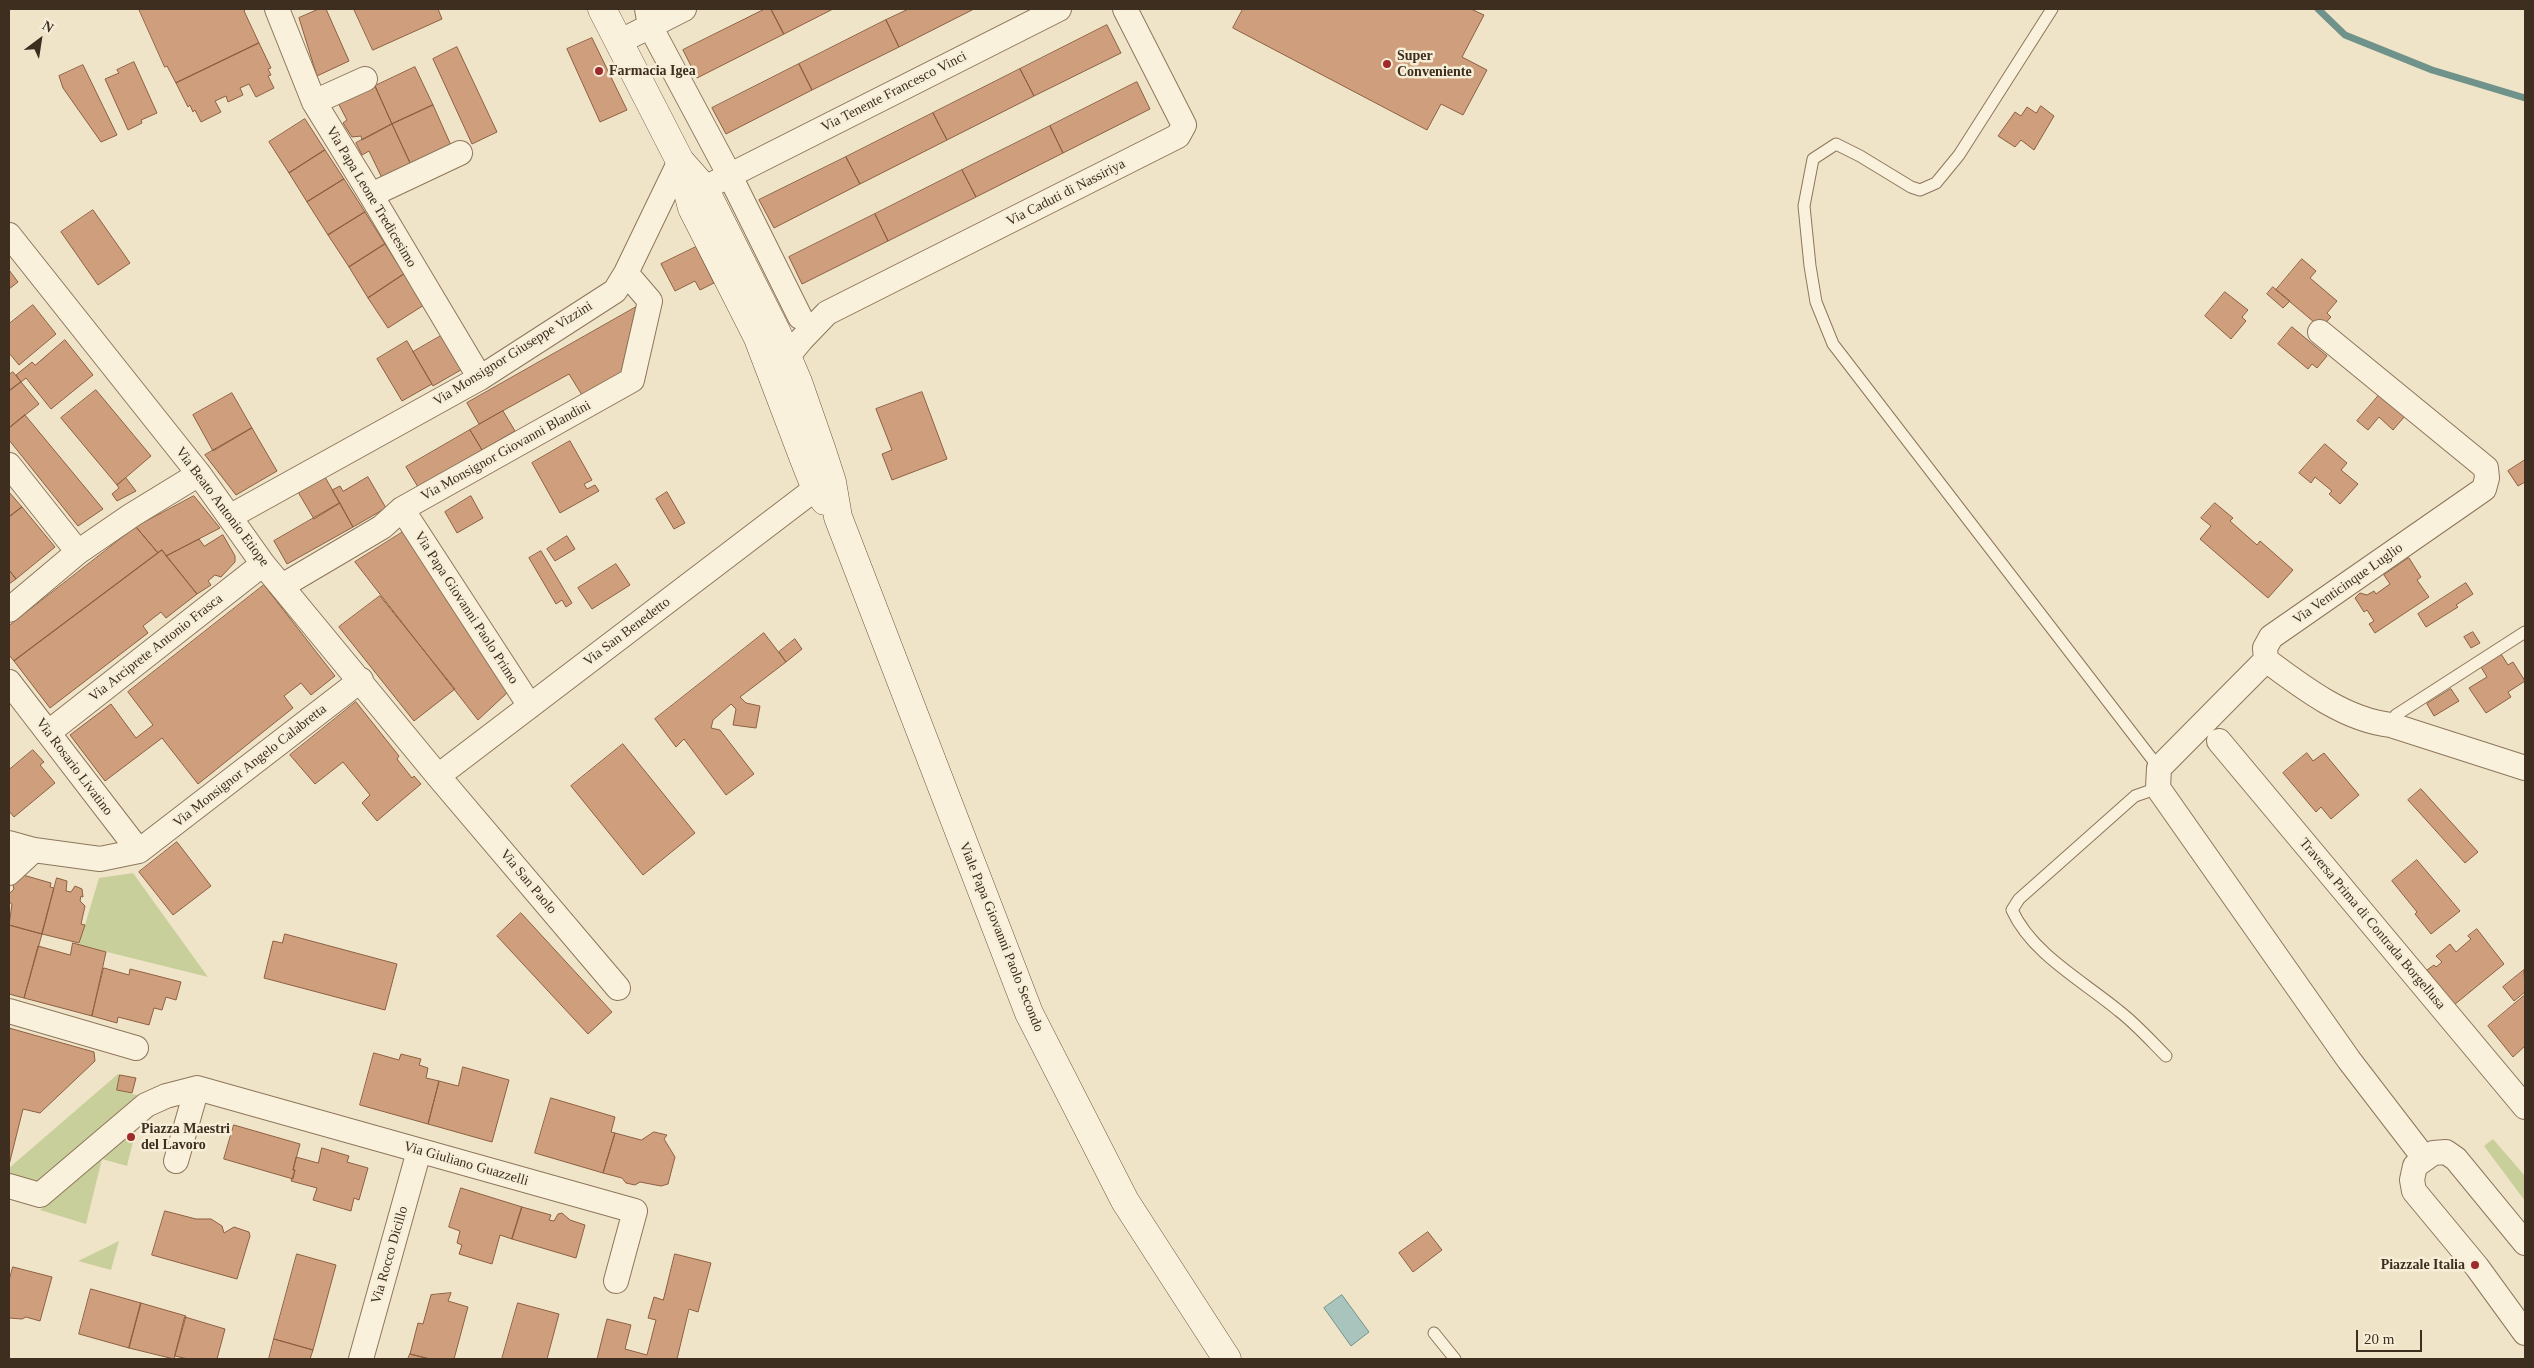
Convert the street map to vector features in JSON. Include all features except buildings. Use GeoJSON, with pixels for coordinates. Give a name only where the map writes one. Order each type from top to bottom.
{"type":"FeatureCollection","features":[{"type":"Feature","properties":{"kind":"street","name":"Via Papa Leone Tredicesimo"},"geometry":{"type":"LineString","coordinates":[[277,9],[304,81],[314,102],[372,195],[480,378]]}},
{"type":"Feature","properties":{"kind":"street"},"geometry":{"type":"LineString","coordinates":[[602,9],[696,192],[784,332]]}},
{"type":"Feature","properties":{"kind":"street"},"geometry":{"type":"LineString","coordinates":[[618,42],[648,17],[684,9]]}},
{"type":"Feature","properties":{"kind":"street","name":"Via Tenente Francesco Vinci"},"geometry":{"type":"LineString","coordinates":[[696,192],[1059,9]]}},
{"type":"Feature","properties":{"kind":"street","name":"Via Caduti di Nassiriya"},"geometry":{"type":"LineString","coordinates":[[784,332],[827,313],[1178,136],[1184,125],[1125,9]]}},
{"type":"Feature","properties":{"kind":"street"},"geometry":{"type":"LineString","coordinates":[[648,17],[730,176],[784,332],[824,485]]}},
{"type":"Feature","properties":{"kind":"street"},"geometry":{"type":"LineString","coordinates":[[314,102],[365,79]]}},
{"type":"Feature","properties":{"kind":"street"},"geometry":{"type":"LineString","coordinates":[[372,195],[460,153]]}},
{"type":"Feature","properties":{"kind":"street","name":"Via Monsignor Giuseppe Vizzini"},"geometry":{"type":"LineString","coordinates":[[231,516],[480,378],[615,291],[626,273],[680,161]]}},
{"type":"Feature","properties":{"kind":"street"},"geometry":{"type":"LineString","coordinates":[[696,192],[692,208],[758,338],[791,425],[824,485]]}},
{"type":"Feature","properties":{"kind":"street","name":"Via Beato Antonio Etiope"},"geometry":{"type":"LineString","coordinates":[[9,236],[199,474],[231,516],[263,564],[361,680],[438,776]]}},
{"type":"Feature","properties":{"kind":"street"},"geometry":{"type":"LineString","coordinates":[[712,245],[737,272],[761,324],[784,332]]}},
{"type":"Feature","properties":{"kind":"street","name":"Via Monsignor Giovanni Blandini"},"geometry":{"type":"LineString","coordinates":[[282,586],[382,527],[402,509],[632,380],[650,301],[626,273]]}},
{"type":"Feature","properties":{"kind":"street"},"geometry":{"type":"LineString","coordinates":[[784,332],[776,354],[792,392],[791,425]]}},
{"type":"Feature","properties":{"kind":"street","name":"Via Venticinque Luglio"},"geometry":{"type":"LineString","coordinates":[[2266,660],[2265,648],[2271,637],[2484,488],[2487,478],[2486,468],[2320,332]]}},
{"type":"Feature","properties":{"kind":"street"},"geometry":{"type":"LineString","coordinates":[[9,465],[78,552]]}},
{"type":"Feature","properties":{"kind":"street"},"geometry":{"type":"LineString","coordinates":[[9,610],[78,552],[132,515],[199,474]]}},
{"type":"Feature","properties":{"kind":"street","name":"Viale Papa Giovanni Paolo Secondo"},"geometry":{"type":"LineString","coordinates":[[824,485],[1029,1013],[1125,1201],[1227,1359]]}},
{"type":"Feature","properties":{"kind":"street","name":"Via San Benedetto"},"geometry":{"type":"LineString","coordinates":[[438,776],[824,485]]}},
{"type":"Feature","properties":{"kind":"street","name":"Via Papa Giovanni Paolo Primo"},"geometry":{"type":"LineString","coordinates":[[402,509],[530,706]]}},
{"type":"Feature","properties":{"kind":"street","name":"Via Arciprete Antonio Frasca"},"geometry":{"type":"LineString","coordinates":[[48,732],[263,564]]}},
{"type":"Feature","properties":{"kind":"street"},"geometry":{"type":"LineString","coordinates":[[2425,1159],[2350,1060],[2159,778],[2266,660],[2290,678],[2348,712],[2372,723],[2391,725],[2525,768]]}},
{"type":"Feature","properties":{"kind":"street","name":"Via Monsignor Angelo Calabretta"},"geometry":{"type":"LineString","coordinates":[[139,851],[361,680]]}},
{"type":"Feature","properties":{"kind":"street","name":"Via Rosario Livatino"},"geometry":{"type":"LineString","coordinates":[[9,682],[139,851]]}},
{"type":"Feature","properties":{"kind":"street","name":"Traversa Prima di Contrada Borgellusa"},"geometry":{"type":"LineString","coordinates":[[2219,741],[2525,1107]]}},
{"type":"Feature","properties":{"kind":"street","name":"Via San Paolo"},"geometry":{"type":"LineString","coordinates":[[438,776],[618,988]]}},
{"type":"Feature","properties":{"kind":"street"},"geometry":{"type":"LineString","coordinates":[[9,843],[34,850],[100,859],[139,851]]}},
{"type":"Feature","properties":{"kind":"street"},"geometry":{"type":"LineString","coordinates":[[9,873],[34,850]]}},
{"type":"Feature","properties":{"kind":"street"},"geometry":{"type":"LineString","coordinates":[[9,1012],[136,1048]]}},
{"type":"Feature","properties":{"kind":"street"},"geometry":{"type":"LineString","coordinates":[[176,1161],[197,1088]]}},
{"type":"Feature","properties":{"kind":"street"},"geometry":{"type":"LineString","coordinates":[[9,1186],[40,1195],[146,1105],[166,1096],[197,1088]]}},
{"type":"Feature","properties":{"kind":"street","name":"Via Giuliano Guazzelli"},"geometry":{"type":"LineString","coordinates":[[197,1088],[635,1211],[616,1281]]}},
{"type":"Feature","properties":{"kind":"street","name":"Via Rocco Dicillo"},"geometry":{"type":"LineString","coordinates":[[361,1359],[419,1151]]}},
{"type":"Feature","properties":{"kind":"street"},"geometry":{"type":"LineString","coordinates":[[2525,1243],[2456,1160],[2446,1152],[2433,1153],[2415,1166],[2412,1180],[2414,1191],[2476,1267],[2525,1332]]}},
{"type":"Feature","properties":{"kind":"lane"},"geometry":{"type":"LineString","coordinates":[[2052,9],[1959,155],[1936,183],[1920,190],[1911,187],[1860,156],[1836,144],[1813,159],[1804,206],[1810,266],[1816,302],[1833,344],[2159,778],[2135,796],[2019,899],[2012,910],[2017,922],[2038,948],[2122,1012],[2166,1056]]}},
{"type":"Feature","properties":{"kind":"lane"},"geometry":{"type":"LineString","coordinates":[[2391,725],[2396,715],[2525,632]]}},
{"type":"Feature","properties":{"kind":"lane"},"geometry":{"type":"LineString","coordinates":[[1434,1333],[1455,1359]]}},
{"type":"Feature","properties":{"kind":"green space"},"geometry":{"type":"Polygon","coordinates":[[[133,873],[208,977],[79,945],[99,878],[133,873]]]}},
{"type":"Feature","properties":{"kind":"green space"},"geometry":{"type":"Polygon","coordinates":[[[118,1074],[120,1075],[117,1090],[140,1096],[38,1182],[9,1175],[9,1168],[118,1074]]]}},
{"type":"Feature","properties":{"kind":"green space"},"geometry":{"type":"Polygon","coordinates":[[[137,1125],[127,1166],[102,1159],[86,1224],[40,1210],[137,1125]]]}},
{"type":"Feature","properties":{"kind":"green space"},"geometry":{"type":"Polygon","coordinates":[[[2493,1139],[2525,1176],[2525,1201],[2484,1146],[2493,1139]]]}},
{"type":"Feature","properties":{"kind":"green space"},"geometry":{"type":"Polygon","coordinates":[[[119,1241],[111,1270],[78,1261],[119,1241]]]}},
{"type":"Feature","properties":{"kind":"water"},"geometry":{"type":"Polygon","coordinates":[[[1342,1295],[1369,1332],[1351,1346],[1324,1308],[1342,1295]]]}},
{"type":"Feature","properties":{"kind":"waterway"},"geometry":{"type":"LineString","coordinates":[[2318,9],[2345,35],[2432,70],[2525,98]]}},
{"type":"Feature","properties":{"kind":"place","name":"Super Conveniente"},"geometry":{"type":"Point","coordinates":[1387,64]}},
{"type":"Feature","properties":{"kind":"place","name":"Farmacia Igea"},"geometry":{"type":"Point","coordinates":[599,71]}},
{"type":"Feature","properties":{"kind":"place","name":"Piazza Maestri del Lavoro"},"geometry":{"type":"Point","coordinates":[131,1137]}},
{"type":"Feature","properties":{"kind":"place","name":"Piazzale Italia"},"geometry":{"type":"Point","coordinates":[2475,1265]}}]}
